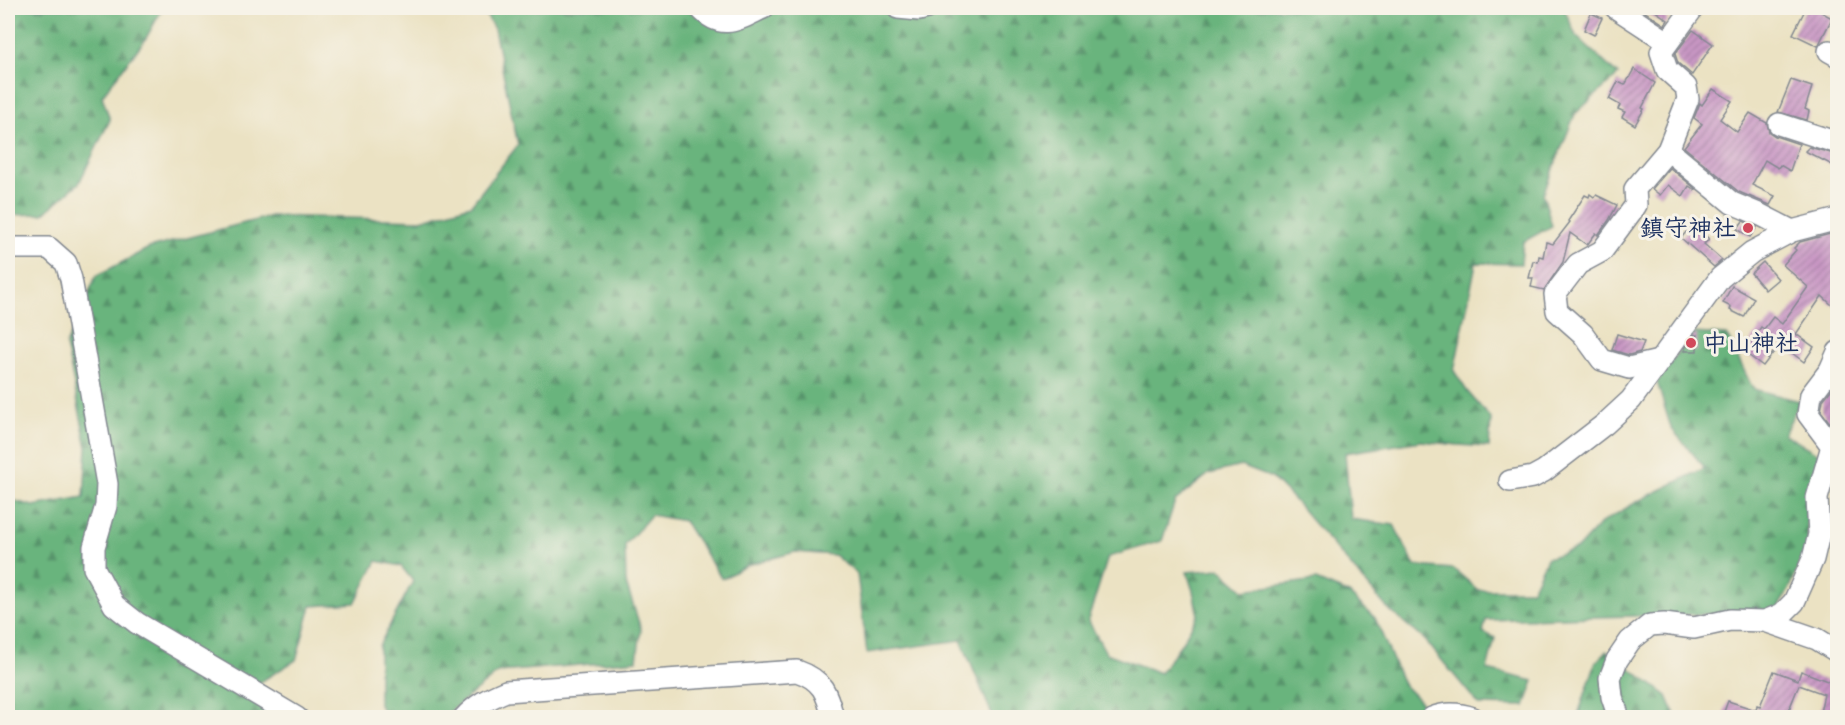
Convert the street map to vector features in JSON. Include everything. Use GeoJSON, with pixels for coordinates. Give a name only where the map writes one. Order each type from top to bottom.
{"type":"FeatureCollection","features":[{"type":"Feature","properties":{"kind":"street"},"geometry":{"type":"LineString","coordinates":[[700,8],[708,16],[722,22],[736,21],[763,8]]}},
{"type":"Feature","properties":{"kind":"street"},"geometry":{"type":"LineString","coordinates":[[898,8],[920,10],[927,8]]}},
{"type":"Feature","properties":{"kind":"street"},"geometry":{"type":"LineString","coordinates":[[1616,8],[1668,42]]}},
{"type":"Feature","properties":{"kind":"street"},"geometry":{"type":"LineString","coordinates":[[1659,361],[1629,368],[1602,360],[1583,334],[1557,311],[1555,294],[1578,264],[1602,251],[1636,205],[1635,189],[1668,150],[1688,99],[1686,87],[1667,70],[1660,52],[1693,8]]}},
{"type":"Feature","properties":{"kind":"street"},"geometry":{"type":"LineString","coordinates":[[1779,124],[1838,143]]}},
{"type":"Feature","properties":{"kind":"street"},"geometry":{"type":"LineString","coordinates":[[1668,150],[1732,202],[1792,231]]}},
{"type":"Feature","properties":{"kind":"street"},"geometry":{"type":"LineString","coordinates":[[1510,481],[1533,477],[1544,471],[1605,424],[1631,400],[1720,278],[1752,252],[1792,231],[1838,219]]}},
{"type":"Feature","properties":{"kind":"street"},"geometry":{"type":"LineString","coordinates":[[8,248],[49,248],[66,263],[71,279],[107,484],[106,506],[94,547],[94,568],[103,588],[114,605],[137,623],[297,717]]}},
{"type":"Feature","properties":{"kind":"street"},"geometry":{"type":"LineString","coordinates":[[1764,621],[1782,614],[1794,602],[1813,559],[1819,534],[1817,498],[1834,445],[1808,414],[1811,395],[1835,366]]}},
{"type":"Feature","properties":{"kind":"street"},"geometry":{"type":"LineString","coordinates":[[1619,717],[1612,697],[1610,678],[1617,660],[1630,641],[1650,625],[1664,624],[1694,628],[1730,620],[1764,621],[1817,639],[1838,652]]}},
{"type":"Feature","properties":{"kind":"street"},"geometry":{"type":"LineString","coordinates":[[464,717],[475,706],[506,691],[797,671],[809,675],[821,686],[828,697],[833,717]]}},
{"type":"Feature","properties":{"kind":"street"},"geometry":{"type":"LineString","coordinates":[[1431,717],[1454,713],[1473,717]]}},
{"type":"Feature","properties":{"kind":"green space"},"geometry":{"type":"Polygon","coordinates":[[[8,8],[163,8],[146,38],[102,96],[110,120],[79,183],[43,214],[8,215],[8,8]]]}},
{"type":"Feature","properties":{"kind":"green space"},"geometry":{"type":"Polygon","coordinates":[[[482,8],[1564,8],[1576,36],[1618,75],[1575,114],[1543,194],[1552,226],[1523,242],[1521,264],[1476,263],[1454,371],[1467,391],[1491,419],[1489,447],[1421,441],[1345,453],[1351,519],[1394,525],[1415,566],[1454,569],[1478,590],[1532,590],[1547,558],[1578,548],[1601,523],[1640,500],[1705,468],[1671,428],[1657,382],[1692,333],[1727,335],[1753,389],[1800,401],[1784,434],[1822,456],[1806,501],[1808,544],[1789,590],[1775,612],[1486,620],[1483,632],[1495,638],[1487,670],[1534,681],[1525,706],[1479,705],[1425,640],[1388,609],[1293,499],[1272,478],[1241,466],[1209,474],[1175,501],[1162,541],[1108,557],[1088,620],[1106,653],[1160,673],[1198,615],[1187,572],[1220,569],[1244,590],[1316,580],[1349,594],[1375,618],[1403,684],[1427,708],[1418,717],[993,717],[961,640],[867,653],[857,574],[834,555],[795,552],[747,565],[722,579],[684,521],[651,515],[625,545],[626,583],[641,629],[637,660],[499,672],[443,717],[387,717],[379,705],[379,646],[413,581],[401,566],[377,561],[355,603],[311,606],[296,660],[260,682],[264,717],[8,718],[8,499],[33,506],[84,497],[87,447],[66,345],[96,276],[149,248],[271,216],[421,220],[471,205],[518,145],[494,29],[482,8]]]}},
{"type":"Feature","properties":{"kind":"green space"},"geometry":{"type":"Polygon","coordinates":[[[1607,651],[1667,696],[1676,717],[1577,718],[1596,662],[1607,651]]]}},
{"type":"Feature","properties":{"kind":"building"},"geometry":{"type":"Polygon","coordinates":[[[1639,8],[1651,8],[1668,20],[1665,25],[1639,8]]]}},
{"type":"Feature","properties":{"kind":"building"},"geometry":{"type":"Polygon","coordinates":[[[1806,8],[1823,8],[1821,12],[1832,18],[1818,46],[1793,34],[1806,8]]]}},
{"type":"Feature","properties":{"kind":"building"},"geometry":{"type":"Polygon","coordinates":[[[1591,13],[1602,18],[1594,35],[1584,30],[1591,13]]]}},
{"type":"Feature","properties":{"kind":"building"},"geometry":{"type":"Polygon","coordinates":[[[1693,30],[1713,44],[1692,75],[1678,63],[1675,54],[1693,30]]]}},
{"type":"Feature","properties":{"kind":"building"},"geometry":{"type":"Polygon","coordinates":[[[1634,69],[1655,83],[1635,125],[1622,117],[1625,112],[1618,109],[1620,105],[1609,99],[1618,82],[1625,85],[1634,69]]]}},
{"type":"Feature","properties":{"kind":"building"},"geometry":{"type":"Polygon","coordinates":[[[1791,80],[1812,87],[1805,109],[1809,111],[1807,120],[1778,112],[1791,80]]]}},
{"type":"Feature","properties":{"kind":"building"},"geometry":{"type":"Polygon","coordinates":[[[1713,89],[1732,101],[1720,119],[1737,132],[1750,113],[1767,123],[1769,132],[1775,136],[1799,144],[1790,171],[1780,165],[1778,168],[1765,160],[1752,185],[1775,196],[1770,205],[1739,192],[1684,147],[1702,124],[1694,118],[1700,103],[1702,105],[1713,89]]]}},
{"type":"Feature","properties":{"kind":"building"},"geometry":{"type":"Polygon","coordinates":[[[1809,147],[1838,155],[1838,168],[1805,151],[1809,147]]]}},
{"type":"Feature","properties":{"kind":"building"},"geometry":{"type":"Polygon","coordinates":[[[1670,168],[1696,189],[1689,186],[1683,196],[1668,185],[1660,195],[1652,189],[1670,168]]]}},
{"type":"Feature","properties":{"kind":"building"},"geometry":{"type":"Polygon","coordinates":[[[1590,194],[1617,205],[1609,220],[1587,245],[1570,233],[1563,262],[1544,290],[1531,287],[1533,278],[1529,278],[1533,261],[1538,262],[1539,256],[1543,257],[1546,242],[1553,244],[1570,222],[1568,221],[1585,195],[1589,197],[1590,194]]]}},
{"type":"Feature","properties":{"kind":"building","name":"鎮守神社"},"geometry":{"type":"Polygon","coordinates":[[[1743,221],[1757,227],[1750,237],[1737,229],[1743,221]]]}},
{"type":"Feature","properties":{"kind":"building"},"geometry":{"type":"Polygon","coordinates":[[[1693,224],[1709,239],[1704,244],[1722,260],[1714,267],[1681,238],[1693,224]]]}},
{"type":"Feature","properties":{"kind":"building"},"geometry":{"type":"Polygon","coordinates":[[[1834,233],[1838,236],[1838,299],[1832,305],[1822,296],[1796,334],[1814,347],[1804,362],[1780,344],[1763,366],[1748,355],[1745,351],[1747,347],[1761,327],[1764,329],[1773,317],[1782,324],[1808,287],[1783,265],[1800,242],[1834,233]]]}},
{"type":"Feature","properties":{"kind":"building"},"geometry":{"type":"Polygon","coordinates":[[[1763,262],[1778,279],[1765,290],[1751,273],[1763,262]]]}},
{"type":"Feature","properties":{"kind":"building"},"geometry":{"type":"Polygon","coordinates":[[[1732,286],[1754,298],[1744,317],[1730,310],[1731,307],[1723,303],[1732,286]]]}},
{"type":"Feature","properties":{"kind":"building"},"geometry":{"type":"Polygon","coordinates":[[[1617,334],[1644,342],[1640,352],[1629,355],[1612,350],[1617,334]]]}},
{"type":"Feature","properties":{"kind":"building","name":"中山神社"},"geometry":{"type":"Polygon","coordinates":[[[1694,335],[1697,335],[1697,351],[1685,351],[1685,348],[1694,335]]]}},
{"type":"Feature","properties":{"kind":"building"},"geometry":{"type":"Polygon","coordinates":[[[1838,381],[1838,416],[1831,424],[1821,411],[1823,400],[1838,381]]]}},
{"type":"Feature","properties":{"kind":"building"},"geometry":{"type":"Polygon","coordinates":[[[1774,671],[1798,680],[1801,671],[1838,685],[1832,705],[1838,706],[1838,717],[1819,717],[1824,694],[1799,685],[1786,717],[1722,717],[1728,701],[1756,710],[1757,705],[1760,706],[1774,671]]]}},
{"type":"Feature","properties":{"kind":"place","name":"鎮守神社"},"geometry":{"type":"Point","coordinates":[1748,228]}},
{"type":"Feature","properties":{"kind":"place","name":"中山神社"},"geometry":{"type":"Point","coordinates":[1691,343]}}]}
